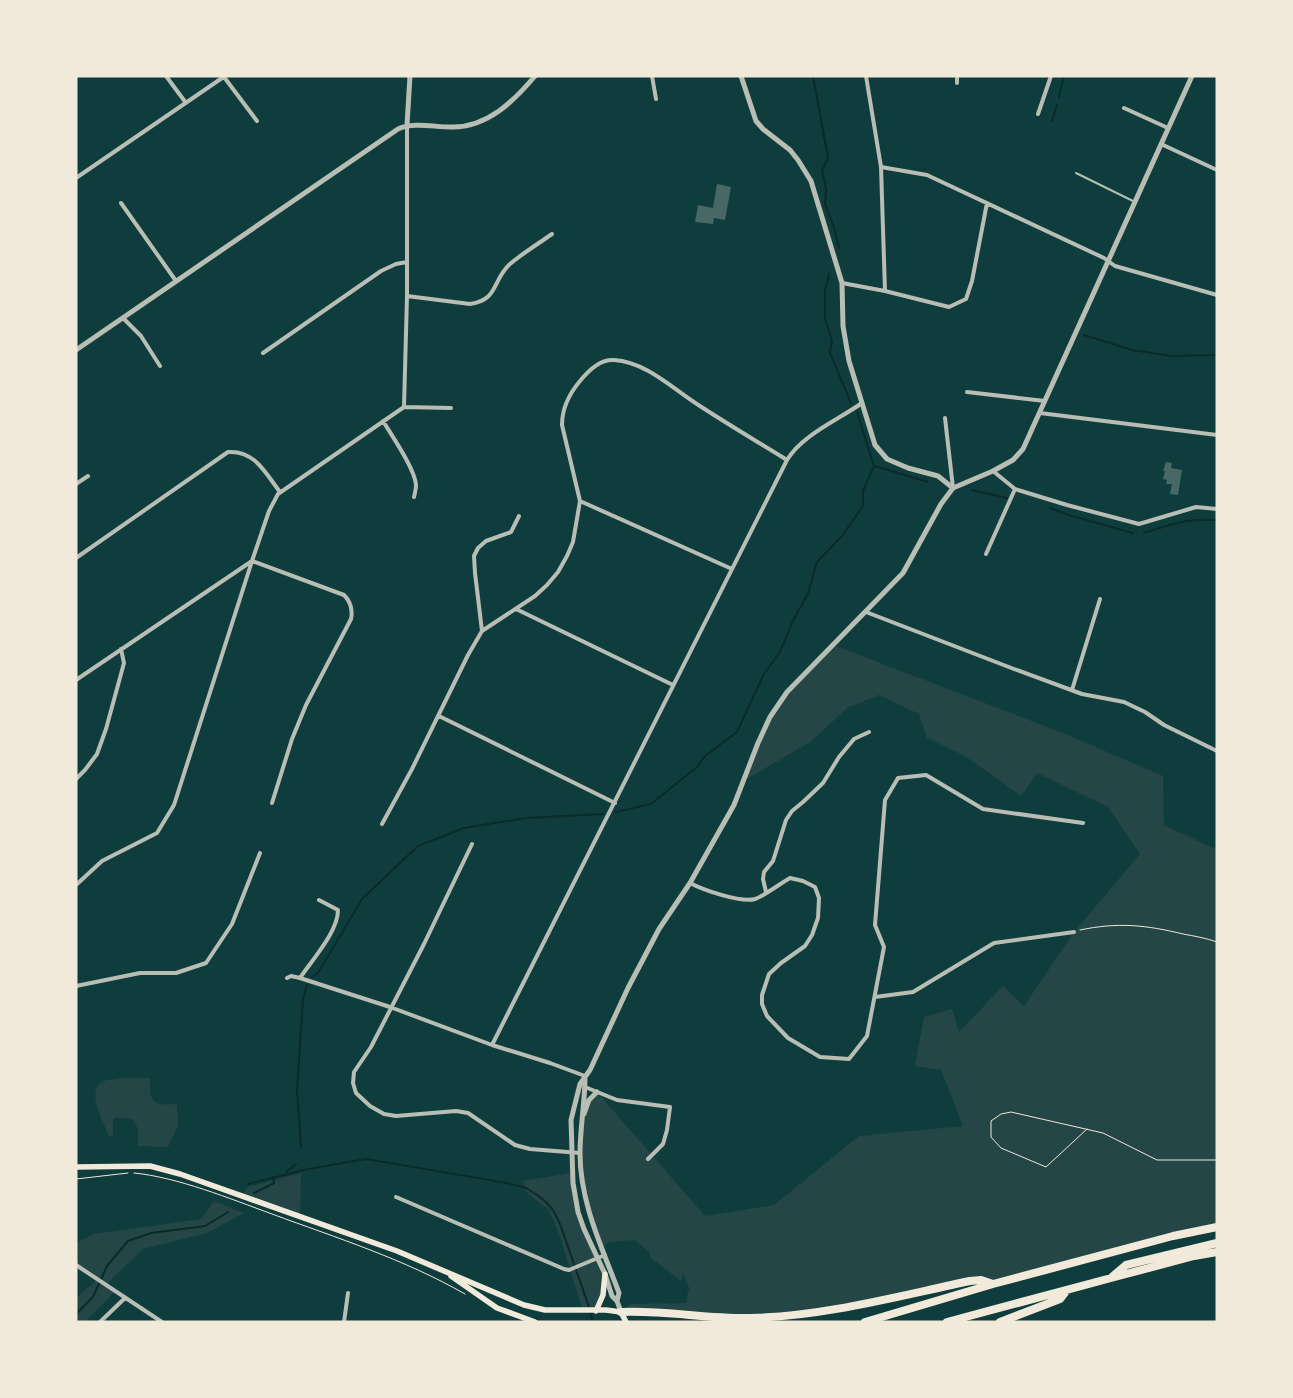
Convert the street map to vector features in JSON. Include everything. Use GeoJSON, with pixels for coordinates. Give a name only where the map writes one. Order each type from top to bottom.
{"type":"FeatureCollection","features":[{"type":"Feature","properties":{"kind":"highway"},"geometry":{"type":"LineString","coordinates":[[865,1322],[994,1284],[1217,1226]]}},
{"type":"Feature","properties":{"kind":"highway"},"geometry":{"type":"LineString","coordinates":[[1111,1278],[1126,1265],[1217,1243]]}},
{"type":"Feature","properties":{"kind":"highway"},"geometry":{"type":"LineString","coordinates":[[947,1322],[1068,1289],[1217,1252]]}},
{"type":"Feature","properties":{"kind":"highway"},"geometry":{"type":"LineString","coordinates":[[621,1312],[749,1318],[780,1316],[826,1310],[970,1281],[981,1280],[994,1284]]}},
{"type":"Feature","properties":{"kind":"highway"},"geometry":{"type":"LineString","coordinates":[[1000,1322],[1060,1299],[1068,1289]]}},
{"type":"Feature","properties":{"kind":"main road"},"geometry":{"type":"LineString","coordinates":[[76,1168],[150,1166],[180,1174],[388,1248],[524,1305],[545,1310],[621,1312],[626,1322]]}},
{"type":"Feature","properties":{"kind":"main road"},"geometry":{"type":"LineString","coordinates":[[443,1270],[497,1308],[535,1322]]}},
{"type":"Feature","properties":{"kind":"main road"},"geometry":{"type":"LineString","coordinates":[[596,1310],[603,1295],[605,1274]]}},
{"type":"Feature","properties":{"kind":"street"},"geometry":{"type":"LineString","coordinates":[[166,76],[186,103]]}},
{"type":"Feature","properties":{"kind":"street"},"geometry":{"type":"LineString","coordinates":[[404,407],[407,296],[407,125],[410,76]]}},
{"type":"Feature","properties":{"kind":"street"},"geometry":{"type":"LineString","coordinates":[[76,350],[398,129],[407,125],[453,128],[475,123],[498,112],[511,102],[535,76]]}},
{"type":"Feature","properties":{"kind":"street"},"geometry":{"type":"LineString","coordinates":[[652,76],[656,99]]}},
{"type":"Feature","properties":{"kind":"street"},"geometry":{"type":"LineString","coordinates":[[741,76],[756,121],[763,129],[790,150],[811,181],[842,283],[845,342],[875,445],[887,458],[908,468],[938,476],[953,488]]}},
{"type":"Feature","properties":{"kind":"street"},"geometry":{"type":"LineString","coordinates":[[866,76],[881,168],[885,291]]}},
{"type":"Feature","properties":{"kind":"street"},"geometry":{"type":"LineString","coordinates":[[957,76],[957,83]]}},
{"type":"Feature","properties":{"kind":"street"},"geometry":{"type":"LineString","coordinates":[[1038,114],[1051,76]]}},
{"type":"Feature","properties":{"kind":"street"},"geometry":{"type":"LineString","coordinates":[[621,1312],[617,1301],[612,1296],[605,1274],[578,1212],[571,1173],[571,1120],[580,1084],[590,1070],[628,988],[659,929],[690,883],[734,804],[770,717],[787,692],[903,573],[941,504],[953,488],[993,471],[1012,460],[1023,449],[1192,76]]}},
{"type":"Feature","properties":{"kind":"street"},"geometry":{"type":"LineString","coordinates":[[76,178],[225,77],[257,121]]}},
{"type":"Feature","properties":{"kind":"street"},"geometry":{"type":"LineString","coordinates":[[1124,108],[1168,128]]}},
{"type":"Feature","properties":{"kind":"street"},"geometry":{"type":"LineString","coordinates":[[1161,144],[1217,170]]}},
{"type":"Feature","properties":{"kind":"street"},"geometry":{"type":"LineString","coordinates":[[881,168],[927,175],[1115,266],[1217,295]]}},
{"type":"Feature","properties":{"kind":"street"},"geometry":{"type":"LineString","coordinates":[[121,203],[176,281]]}},
{"type":"Feature","properties":{"kind":"street"},"geometry":{"type":"LineString","coordinates":[[842,283],[885,291],[949,307],[966,298],[972,281],[987,203]]}},
{"type":"Feature","properties":{"kind":"street"},"geometry":{"type":"LineString","coordinates":[[407,296],[470,304],[480,302],[491,295],[500,276],[510,264],[552,234]]}},
{"type":"Feature","properties":{"kind":"street"},"geometry":{"type":"LineString","coordinates":[[263,353],[381,272],[396,264],[407,262]]}},
{"type":"Feature","properties":{"kind":"street"},"geometry":{"type":"LineString","coordinates":[[123,318],[141,336],[160,366]]}},
{"type":"Feature","properties":{"kind":"street"},"geometry":{"type":"LineString","coordinates":[[382,824],[412,770],[468,655],[482,631],[516,609],[547,585],[567,556],[573,542],[580,502],[562,425],[563,408],[583,376],[600,362],[607,360],[631,363],[648,371],[787,460]]}},
{"type":"Feature","properties":{"kind":"street"},"geometry":{"type":"LineString","coordinates":[[967,392],[1045,401]]}},
{"type":"Feature","properties":{"kind":"street"},"geometry":{"type":"LineString","coordinates":[[492,1045],[787,460],[792,452],[802,443],[862,403]]}},
{"type":"Feature","properties":{"kind":"street"},"geometry":{"type":"LineString","coordinates":[[76,885],[102,861],[158,833],[174,806],[252,561],[273,502],[280,492],[404,407],[451,408]]}},
{"type":"Feature","properties":{"kind":"street"},"geometry":{"type":"LineString","coordinates":[[1040,413],[1217,435]]}},
{"type":"Feature","properties":{"kind":"street"},"geometry":{"type":"LineString","coordinates":[[945,418],[953,488]]}},
{"type":"Feature","properties":{"kind":"street"},"geometry":{"type":"LineString","coordinates":[[383,421],[416,482],[414,497]]}},
{"type":"Feature","properties":{"kind":"street"},"geometry":{"type":"LineString","coordinates":[[76,558],[228,452],[250,456],[280,492]]}},
{"type":"Feature","properties":{"kind":"street"},"geometry":{"type":"LineString","coordinates":[[993,471],[1015,489],[1139,524],[1196,507],[1217,508]]}},
{"type":"Feature","properties":{"kind":"street"},"geometry":{"type":"LineString","coordinates":[[76,484],[88,476]]}},
{"type":"Feature","properties":{"kind":"street"},"geometry":{"type":"LineString","coordinates":[[986,554],[1015,489]]}},
{"type":"Feature","properties":{"kind":"street"},"geometry":{"type":"LineString","coordinates":[[580,502],[732,569]]}},
{"type":"Feature","properties":{"kind":"street"},"geometry":{"type":"LineString","coordinates":[[482,631],[474,556],[478,548],[486,541],[510,532],[520,516]]}},
{"type":"Feature","properties":{"kind":"street"},"geometry":{"type":"LineString","coordinates":[[76,680],[252,561]]}},
{"type":"Feature","properties":{"kind":"street"},"geometry":{"type":"LineString","coordinates":[[252,561],[344,595],[351,604],[352,614],[306,705],[292,739],[272,802]]}},
{"type":"Feature","properties":{"kind":"street"},"geometry":{"type":"LineString","coordinates":[[1072,690],[1100,599]]}},
{"type":"Feature","properties":{"kind":"street"},"geometry":{"type":"LineString","coordinates":[[516,609],[673,686]]}},
{"type":"Feature","properties":{"kind":"street"},"geometry":{"type":"LineString","coordinates":[[866,612],[1014,670],[1082,694],[1124,702],[1164,725],[1217,751]]}},
{"type":"Feature","properties":{"kind":"street"},"geometry":{"type":"LineString","coordinates":[[76,779],[97,754],[106,729],[124,663],[121,649]]}},
{"type":"Feature","properties":{"kind":"street"},"geometry":{"type":"LineString","coordinates":[[438,716],[615,803]]}},
{"type":"Feature","properties":{"kind":"street"},"geometry":{"type":"LineString","coordinates":[[766,892],[763,879],[764,872],[770,866],[775,856],[786,820],[792,811],[822,783],[839,757],[854,739],[869,732]]}},
{"type":"Feature","properties":{"kind":"street"},"geometry":{"type":"LineString","coordinates":[[690,883],[702,889],[738,898],[755,899],[790,878],[803,881],[815,887],[820,898],[818,918],[812,935],[805,946],[780,962],[769,974],[762,995],[762,1004],[767,1016],[788,1038],[820,1057],[849,1058],[867,1036],[884,947],[875,925],[885,800],[898,778],[926,775],[983,809],[1083,823]]}},
{"type":"Feature","properties":{"kind":"street"},"geometry":{"type":"LineString","coordinates":[[472,844],[424,944],[371,1047],[354,1072],[353,1083],[356,1093],[370,1106],[384,1114],[396,1116],[456,1111],[468,1113],[515,1145],[530,1149],[580,1153]]}},
{"type":"Feature","properties":{"kind":"street"},"geometry":{"type":"LineString","coordinates":[[76,986],[140,973],[176,973],[206,963],[232,924],[260,853]]}},
{"type":"Feature","properties":{"kind":"street"},"geometry":{"type":"LineString","coordinates":[[300,978],[325,942],[338,919],[338,910],[319,900]]}},
{"type":"Feature","properties":{"kind":"street"},"geometry":{"type":"LineString","coordinates":[[874,997],[913,992],[994,943],[1074,932]]}},
{"type":"Feature","properties":{"kind":"street"},"geometry":{"type":"LineString","coordinates":[[287,978],[291,976],[300,978],[390,1007],[492,1045],[585,1076]]}},
{"type":"Feature","properties":{"kind":"street"},"geometry":{"type":"LineString","coordinates":[[585,1076],[580,1153],[584,1195],[619,1293],[617,1301]]}},
{"type":"Feature","properties":{"kind":"street"},"geometry":{"type":"LineString","coordinates":[[585,1087],[618,1100],[670,1107],[663,1144],[648,1159]]}},
{"type":"Feature","properties":{"kind":"street"},"geometry":{"type":"LineString","coordinates":[[582,1120],[590,1100],[597,1092]]}},
{"type":"Feature","properties":{"kind":"street"},"geometry":{"type":"LineString","coordinates":[[396,1197],[569,1270],[605,1255]]}},
{"type":"Feature","properties":{"kind":"street"},"geometry":{"type":"LineString","coordinates":[[77,1265],[162,1322]]}},
{"type":"Feature","properties":{"kind":"street"},"geometry":{"type":"LineString","coordinates":[[344,1322],[348,1293]]}},
{"type":"Feature","properties":{"kind":"street"},"geometry":{"type":"LineString","coordinates":[[100,1322],[125,1298]]}},
{"type":"Feature","properties":{"kind":"lane"},"geometry":{"type":"LineString","coordinates":[[1076,173],[1136,202]]}},
{"type":"Feature","properties":{"kind":"path"},"geometry":{"type":"LineString","coordinates":[[1074,932],[1094,927],[1130,925],[1158,927],[1217,942]]}},
{"type":"Feature","properties":{"kind":"path"},"geometry":{"type":"LineString","coordinates":[[1087,1129],[1046,1167],[1000,1148],[991,1137],[991,1122],[1001,1114],[1011,1112],[1087,1129],[1103,1133],[1156,1160],[1217,1160]]}},
{"type":"Feature","properties":{"kind":"path"},"geometry":{"type":"LineString","coordinates":[[76,1180],[131,1173],[151,1174],[393,1258],[472,1298]]}},
{"type":"Feature","properties":{"kind":"shaded area"},"geometry":{"type":"Polygon","coordinates":[[[833,645],[1063,733],[1163,776],[1164,825],[1217,850],[1217,1227],[993,1284],[981,1280],[773,1317],[621,1312],[630,1304],[686,1303],[688,1291],[690,1290],[683,1273],[681,1281],[650,1257],[650,1253],[635,1240],[609,1242],[602,1248],[585,1190],[580,1146],[582,1125],[587,1107],[597,1092],[705,1216],[774,1205],[859,1136],[963,1126],[941,1070],[915,1066],[924,1017],[952,1009],[959,1032],[1003,986],[1024,1006],[1074,932],[1140,854],[1108,807],[1037,773],[1021,796],[965,756],[927,738],[919,714],[879,695],[847,708],[812,741],[745,780],[758,743],[787,692],[833,645]]]}},
{"type":"Feature","properties":{"kind":"shaded area"},"geometry":{"type":"Polygon","coordinates":[[[124,1078],[150,1078],[150,1092],[154,1101],[162,1104],[177,1104],[178,1125],[168,1147],[138,1146],[138,1129],[133,1120],[125,1118],[113,1118],[113,1136],[109,1136],[97,1107],[96,1091],[98,1085],[104,1081],[124,1078]]]}},
{"type":"Feature","properties":{"kind":"shaded area"},"geometry":{"type":"Polygon","coordinates":[[[301,1173],[300,1216],[242,1195],[248,1187],[301,1173]]]}},
{"type":"Feature","properties":{"kind":"shaded area"},"geometry":{"type":"Polygon","coordinates":[[[571,1173],[578,1212],[605,1274],[605,1284],[596,1311],[583,1311],[559,1234],[549,1210],[526,1192],[523,1181],[571,1173]]]}},
{"type":"Feature","properties":{"kind":"shaded area"},"geometry":{"type":"Polygon","coordinates":[[[214,1201],[244,1213],[207,1233],[143,1249],[107,1284],[115,1291],[85,1322],[76,1322],[76,1298],[98,1279],[76,1265],[76,1243],[94,1234],[201,1219],[214,1201]]]}},
{"type":"Feature","properties":{"kind":"building"},"geometry":{"type":"Polygon","coordinates":[[[717,184],[731,187],[725,220],[714,218],[713,224],[695,222],[698,205],[713,208],[717,184]]]}},
{"type":"Feature","properties":{"kind":"building"},"geometry":{"type":"Polygon","coordinates":[[[1166,462],[1172,463],[1171,468],[1182,470],[1178,495],[1170,494],[1172,484],[1166,484],[1167,480],[1163,479],[1166,462]]]}},
{"type":"Feature","properties":{"kind":"waterway"},"geometry":{"type":"LineString","coordinates":[[813,76],[828,158],[822,170],[826,189],[825,204],[834,227],[839,248]]}},
{"type":"Feature","properties":{"kind":"waterway"},"geometry":{"type":"LineString","coordinates":[[1059,97],[1064,76]]}},
{"type":"Feature","properties":{"kind":"waterway"},"geometry":{"type":"LineString","coordinates":[[1052,121],[1057,105]]}},
{"type":"Feature","properties":{"kind":"waterway"},"geometry":{"type":"LineString","coordinates":[[829,274],[825,291],[825,319],[832,341],[830,353],[851,403]]}},
{"type":"Feature","properties":{"kind":"waterway"},"geometry":{"type":"LineString","coordinates":[[1084,335],[1132,350],[1172,356],[1217,355]]}},
{"type":"Feature","properties":{"kind":"waterway"},"geometry":{"type":"LineString","coordinates":[[616,812],[651,804],[697,767],[705,756],[737,732],[764,674],[780,652],[793,621],[808,593],[817,562],[842,536],[863,506],[863,491],[874,466],[857,412]]}},
{"type":"Feature","properties":{"kind":"waterway"},"geometry":{"type":"LineString","coordinates":[[875,466],[928,482]]}},
{"type":"Feature","properties":{"kind":"waterway"},"geometry":{"type":"LineString","coordinates":[[972,490],[1007,498]]}},
{"type":"Feature","properties":{"kind":"waterway"},"geometry":{"type":"LineString","coordinates":[[1050,508],[1133,533]]}},
{"type":"Feature","properties":{"kind":"waterway"},"geometry":{"type":"LineString","coordinates":[[1144,533],[1171,524],[1188,521],[1217,520]]}},
{"type":"Feature","properties":{"kind":"waterway"},"geometry":{"type":"LineString","coordinates":[[312,977],[318,973],[362,899],[418,846],[464,828],[526,818],[603,814]]}},
{"type":"Feature","properties":{"kind":"waterway"},"geometry":{"type":"LineString","coordinates":[[301,1147],[297,1090],[303,999],[307,985]]}},
{"type":"Feature","properties":{"kind":"waterway"},"geometry":{"type":"LineString","coordinates":[[248,1184],[308,1169],[366,1159],[507,1183],[526,1188],[546,1202],[553,1210],[560,1224],[589,1307]]}},
{"type":"Feature","properties":{"kind":"waterway"},"geometry":{"type":"LineString","coordinates":[[286,1172],[296,1164]]}},
{"type":"Feature","properties":{"kind":"waterway"},"geometry":{"type":"LineString","coordinates":[[254,1193],[274,1183],[273,1177]]}},
{"type":"Feature","properties":{"kind":"waterway"},"geometry":{"type":"LineString","coordinates":[[76,1314],[93,1297],[107,1266],[128,1241],[151,1233],[205,1226],[228,1212]]}},
{"type":"Feature","properties":{"kind":"waterway"},"geometry":{"type":"LineString","coordinates":[[590,1312],[593,1322]]}}]}
